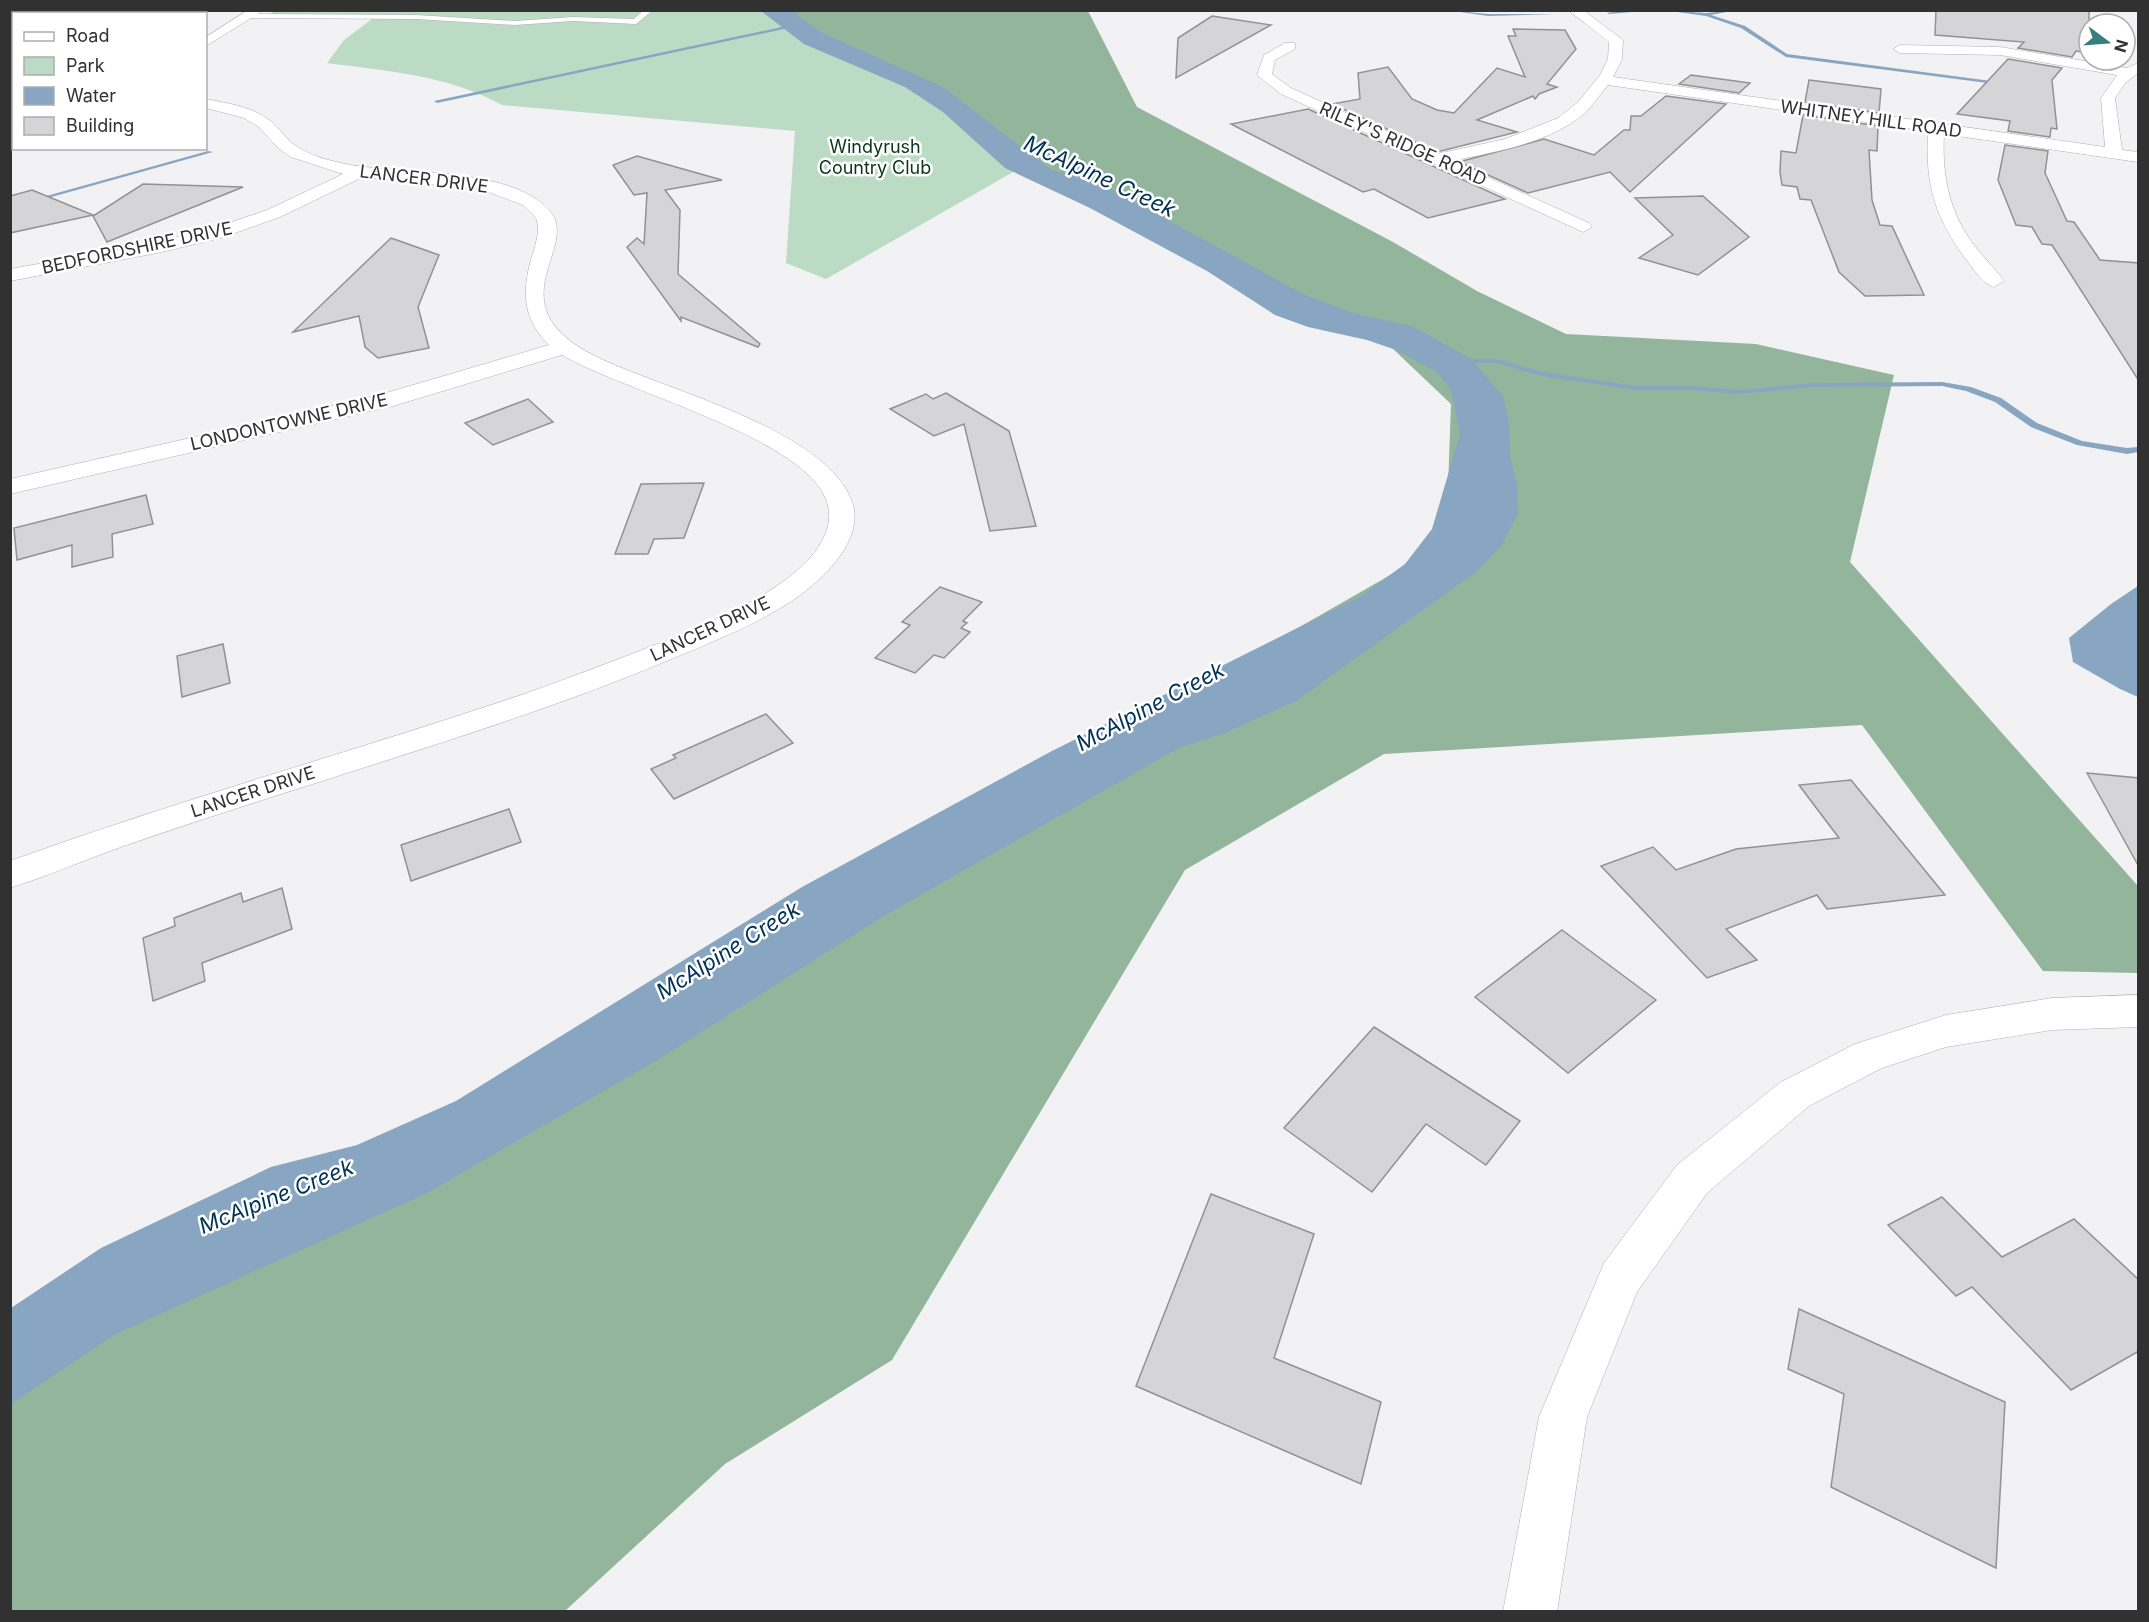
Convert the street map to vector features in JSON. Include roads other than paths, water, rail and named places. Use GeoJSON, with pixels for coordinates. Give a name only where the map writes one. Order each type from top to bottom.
{"type":"FeatureCollection","features":[{"type":"Feature","properties":{"kind":"street"},"geometry":{"type":"LineString","coordinates":[[1438,159],[1533,135],[1579,111],[1605,80],[1616,57],[1616,40],[1574,10]]}},
{"type":"Feature","properties":{"kind":"street"},"geometry":{"type":"LineString","coordinates":[[207,41],[254,13]]}},
{"type":"Feature","properties":{"kind":"street","name":"RILEY'S RIDGE ROAD"},"geometry":{"type":"LineString","coordinates":[[1290,46],[1269,58],[1264,75],[1286,91],[1583,227]]}},
{"type":"Feature","properties":{"kind":"street"},"geometry":{"type":"LineString","coordinates":[[1900,50],[2000,51],[2077,62]]}},
{"type":"Feature","properties":{"kind":"street"},"geometry":{"type":"LineString","coordinates":[[2114,154],[2108,98],[2120,79],[2132,72]]}},
{"type":"Feature","properties":{"kind":"street","name":"WHITNEY HILL ROAD"},"geometry":{"type":"LineString","coordinates":[[1605,80],[2139,157]]}},
{"type":"Feature","properties":{"kind":"street","name":"LANCER DRIVE"},"geometry":{"type":"LineString","coordinates":[[10,875],[191,811],[522,706],[616,671],[752,612],[813,572],[829,553],[838,536],[840,515],[838,497],[818,470],[736,422],[606,369],[566,347],[549,333],[534,304],[533,293],[548,232],[545,215],[535,206],[510,192],[489,186],[360,172],[303,156],[286,147],[269,127],[257,118],[207,104]]}},
{"type":"Feature","properties":{"kind":"street"},"geometry":{"type":"LineString","coordinates":[[1936,128],[1933,156],[1938,194],[1948,219],[1994,281]]}},
{"type":"Feature","properties":{"kind":"street","name":"BEDFORDSHIRE DRIVE"},"geometry":{"type":"LineString","coordinates":[[10,276],[210,235],[261,219],[360,172]]}},
{"type":"Feature","properties":{"kind":"street","name":"LONDONTOWNE DRIVE"},"geometry":{"type":"LineString","coordinates":[[10,487],[385,401],[566,347]]}},
{"type":"Feature","properties":{"kind":"street"},"geometry":{"type":"LineString","coordinates":[[1530,1611],[1563,1417],[1620,1278],[1692,1179],[1795,1094],[1869,1056],[1946,1031],[2052,1014],[2139,1011]]}},
{"type":"Feature","properties":{"kind":"lane"},"geometry":{"type":"LineString","coordinates":[[594,20],[606,10]]}},
{"type":"Feature","properties":{"kind":"lane"},"geometry":{"type":"LineString","coordinates":[[254,13],[386,16],[515,23],[545,19],[636,22],[649,10]]}},
{"type":"Feature","properties":{"kind":"water","name":"McAlpine Creek"},"geometry":{"type":"Polygon","coordinates":[[[761,11],[796,11],[799,17],[823,33],[943,87],[1051,170],[1075,175],[1111,189],[1305,295],[1350,312],[1414,327],[1471,359],[1503,396],[1509,422],[1510,456],[1517,485],[1518,513],[1501,546],[1476,572],[1296,701],[1225,733],[1179,748],[882,917],[659,1059],[427,1193],[114,1335],[11,1404],[11,1308],[101,1248],[271,1167],[357,1145],[456,1101],[802,887],[1050,752],[1361,596],[1405,564],[1432,529],[1460,434],[1451,390],[1437,372],[1396,350],[1367,340],[1308,327],[1275,315],[1207,271],[1090,208],[1005,168],[943,112],[905,87],[804,44],[761,11]]]}},
{"type":"Feature","properties":{"kind":"water"},"geometry":{"type":"Polygon","coordinates":[[[2138,586],[2138,697],[2073,662],[2069,638],[2111,604],[2138,586]]]}},
{"type":"Feature","properties":{"kind":"waterway"},"geometry":{"type":"LineString","coordinates":[[1448,10],[1488,15],[1555,14]]}},
{"type":"Feature","properties":{"kind":"waterway"},"geometry":{"type":"LineString","coordinates":[[1609,13],[1653,10]]}},
{"type":"Feature","properties":{"kind":"waterway"},"geometry":{"type":"LineString","coordinates":[[1665,10],[1707,15],[1743,27],[1786,55],[2003,83]]}},
{"type":"Feature","properties":{"kind":"waterway"},"geometry":{"type":"LineString","coordinates":[[1708,14],[1734,10]]}},
{"type":"Feature","properties":{"kind":"waterway"},"geometry":{"type":"LineString","coordinates":[[437,101],[796,25]]}},
{"type":"Feature","properties":{"kind":"waterway"},"geometry":{"type":"LineString","coordinates":[[35,200],[210,152]]}},
{"type":"Feature","properties":{"kind":"waterway"},"geometry":{"type":"LineString","coordinates":[[1456,361],[1496,361],[1542,374],[1636,388],[1691,388],[1739,392],[1814,385],[1942,384],[1968,389],[1998,400],[2034,425],[2080,443],[2127,451],[2138,450]]}},
{"type":"Feature","properties":{"kind":"park label","name":"Windyrush Country Club"},"geometry":{"type":"Point","coordinates":[875,157]}}]}
